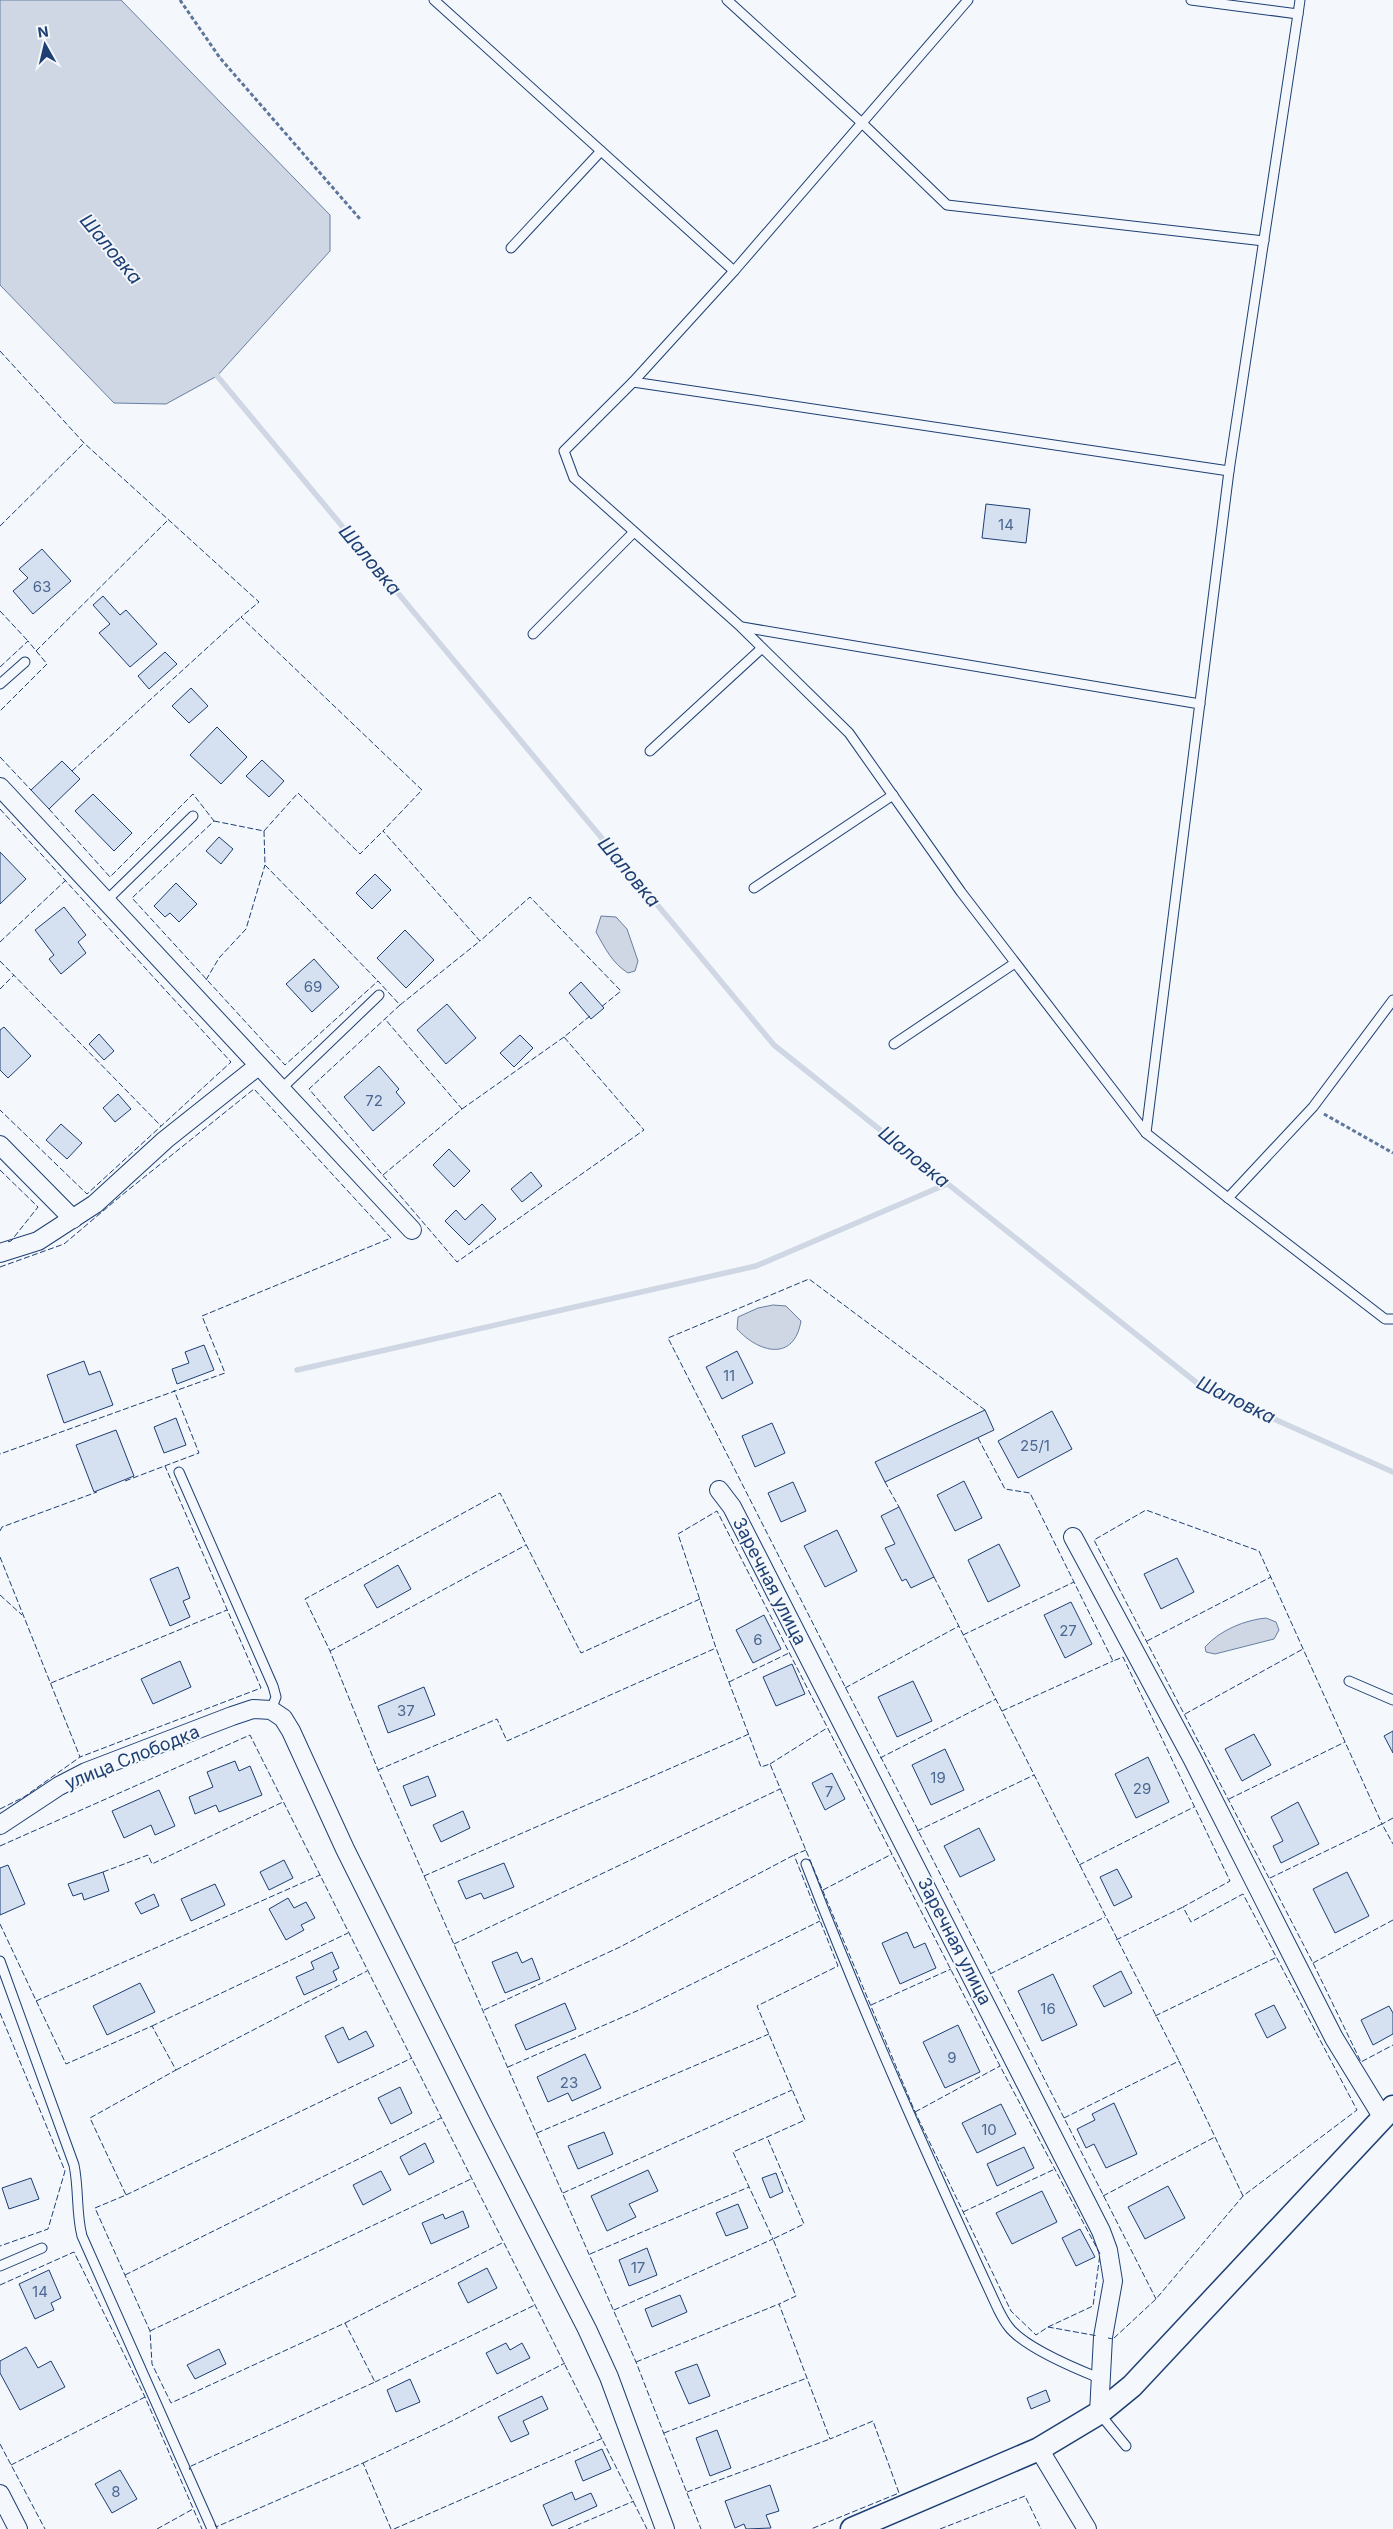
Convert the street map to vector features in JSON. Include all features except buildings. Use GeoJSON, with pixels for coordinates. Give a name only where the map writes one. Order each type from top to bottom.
{"type":"FeatureCollection","features":[{"type":"Feature","properties":{"kind":"street"},"geometry":{"type":"LineString","coordinates":[[0,788],[107,900],[280,1090],[412,1230]]}},
{"type":"Feature","properties":{"kind":"street"},"geometry":{"type":"LineString","coordinates":[[0,1253],[38,1241],[95,1204],[164,1140],[258,1066]]}},
{"type":"Feature","properties":{"kind":"street"},"geometry":{"type":"LineString","coordinates":[[0,1145],[73,1219]]}},
{"type":"Feature","properties":{"kind":"street","name":"Заречная улица"},"geometry":{"type":"LineString","coordinates":[[719,1490],[732,1507],[1101,2231],[1108,2250],[1114,2282],[1103,2337],[1099,2378],[1099,2413]]}},
{"type":"Feature","properties":{"kind":"street"},"geometry":{"type":"LineString","coordinates":[[852,2529],[1039,2449],[1099,2413],[1132,2386],[1388,2112],[1334,2038],[1192,1758],[1074,1537]]}},
{"type":"Feature","properties":{"kind":"street","name":"улица Слободка"},"geometry":{"type":"LineString","coordinates":[[0,1825],[59,1786],[86,1772],[232,1716],[254,1709],[271,1710]]}},
{"type":"Feature","properties":{"kind":"street"},"geometry":{"type":"LineString","coordinates":[[271,1710],[283,1718],[291,1731],[345,1849],[587,2329],[609,2377],[665,2529]]}},
{"type":"Feature","properties":{"kind":"street"},"geometry":{"type":"LineString","coordinates":[[1039,2449],[1087,2529]]}},
{"type":"Feature","properties":{"kind":"street"},"geometry":{"type":"LineString","coordinates":[[0,2494],[18,2529]]}},
{"type":"Feature","properties":{"kind":"lane"},"geometry":{"type":"LineString","coordinates":[[434,0],[734,272]]}},
{"type":"Feature","properties":{"kind":"lane"},"geometry":{"type":"LineString","coordinates":[[726,0],[862,123],[947,205],[1264,241]]}},
{"type":"Feature","properties":{"kind":"lane"},"geometry":{"type":"LineString","coordinates":[[968,0],[734,272],[633,382],[564,451],[574,478],[741,627],[849,733],[961,892],[1146,1133],[1384,1318],[1393,1320]]}},
{"type":"Feature","properties":{"kind":"lane"},"geometry":{"type":"LineString","coordinates":[[1192,0],[1298,14]]}},
{"type":"Feature","properties":{"kind":"lane"},"geometry":{"type":"LineString","coordinates":[[1146,1133],[1229,471],[1300,0]]}},
{"type":"Feature","properties":{"kind":"lane"},"geometry":{"type":"LineString","coordinates":[[511,248],[601,151]]}},
{"type":"Feature","properties":{"kind":"lane"},"geometry":{"type":"LineString","coordinates":[[633,382],[1229,471]]}},
{"type":"Feature","properties":{"kind":"lane"},"geometry":{"type":"LineString","coordinates":[[533,634],[634,532]]}},
{"type":"Feature","properties":{"kind":"lane"},"geometry":{"type":"LineString","coordinates":[[741,627],[1200,704]]}},
{"type":"Feature","properties":{"kind":"lane"},"geometry":{"type":"LineString","coordinates":[[650,751],[762,648]]}},
{"type":"Feature","properties":{"kind":"lane"},"geometry":{"type":"LineString","coordinates":[[0,684],[25,662]]}},
{"type":"Feature","properties":{"kind":"lane"},"geometry":{"type":"LineString","coordinates":[[754,888],[893,795]]}},
{"type":"Feature","properties":{"kind":"lane"},"geometry":{"type":"LineString","coordinates":[[107,900],[193,816]]}},
{"type":"Feature","properties":{"kind":"lane"},"geometry":{"type":"LineString","coordinates":[[894,1044],[1015,963]]}},
{"type":"Feature","properties":{"kind":"lane"},"geometry":{"type":"LineString","coordinates":[[280,1090],[379,995]]}},
{"type":"Feature","properties":{"kind":"lane"},"geometry":{"type":"LineString","coordinates":[[1228,1198],[1314,1107],[1393,1000]]}},
{"type":"Feature","properties":{"kind":"lane"},"geometry":{"type":"LineString","coordinates":[[179,1472],[273,1686],[276,1697],[271,1710]]}},
{"type":"Feature","properties":{"kind":"lane"},"geometry":{"type":"LineString","coordinates":[[1349,1681],[1393,1700]]}},
{"type":"Feature","properties":{"kind":"lane"},"geometry":{"type":"LineString","coordinates":[[806,1864],[834,1936],[946,2196],[1008,2327],[1022,2339],[1072,2368],[1099,2378]]}},
{"type":"Feature","properties":{"kind":"lane"},"geometry":{"type":"LineString","coordinates":[[0,1961],[74,2166],[78,2186],[78,2222],[82,2236],[212,2529]]}},
{"type":"Feature","properties":{"kind":"lane"},"geometry":{"type":"LineString","coordinates":[[0,2266],[42,2248]]}},
{"type":"Feature","properties":{"kind":"lane"},"geometry":{"type":"LineString","coordinates":[[1099,2413],[1126,2446]]}},
{"type":"Feature","properties":{"kind":"path"},"geometry":{"type":"LineString","coordinates":[[180,0],[220,58],[360,219]]}},
{"type":"Feature","properties":{"kind":"path"},"geometry":{"type":"LineString","coordinates":[[1314,1107],[1393,1153]]}},
{"type":"Feature","properties":{"kind":"water"},"geometry":{"type":"Polygon","coordinates":[[[0,0],[121,0],[330,215],[330,251],[217,376],[166,404],[114,403],[0,285],[0,0]]]}},
{"type":"Feature","properties":{"kind":"water"},"geometry":{"type":"Polygon","coordinates":[[[601,916],[616,917],[627,929],[638,961],[635,971],[628,973],[622,969],[606,949],[596,932],[601,916]]]}},
{"type":"Feature","properties":{"kind":"water"},"geometry":{"type":"Polygon","coordinates":[[[773,1305],[786,1306],[801,1321],[797,1334],[791,1343],[783,1348],[765,1348],[755,1344],[737,1329],[738,1317],[758,1308],[773,1305]]]}},
{"type":"Feature","properties":{"kind":"water"},"geometry":{"type":"Polygon","coordinates":[[[1266,1618],[1276,1622],[1279,1630],[1274,1639],[1215,1654],[1206,1652],[1205,1647],[1225,1631],[1250,1621],[1266,1618]]]}},
{"type":"Feature","properties":{"kind":"waterway","name":"Шаловка"},"geometry":{"type":"LineString","coordinates":[[213,371],[774,1045],[1202,1387],[1393,1472]]}},
{"type":"Feature","properties":{"kind":"waterway"},"geometry":{"type":"LineString","coordinates":[[297,1370],[756,1266],[947,1184]]}},
{"type":"Feature","properties":{"kind":"fence"},"geometry":{"type":"LineString","coordinates":[[0,351],[84,443],[259,602],[241,617],[422,790],[383,831],[480,941],[530,897],[621,991],[600,1008]]}},
{"type":"Feature","properties":{"kind":"fence"},"geometry":{"type":"LineString","coordinates":[[0,526],[84,443]]}},
{"type":"Feature","properties":{"kind":"fence"},"geometry":{"type":"LineString","coordinates":[[36,651],[169,519]]}},
{"type":"Feature","properties":{"kind":"fence"},"geometry":{"type":"LineString","coordinates":[[0,611],[28,641]]}},
{"type":"Feature","properties":{"kind":"fence"},"geometry":{"type":"LineString","coordinates":[[72,771],[241,617]]}},
{"type":"Feature","properties":{"kind":"fence"},"geometry":{"type":"LineString","coordinates":[[0,667],[28,641],[47,664],[0,711]]}},
{"type":"Feature","properties":{"kind":"fence"},"geometry":{"type":"LineString","coordinates":[[0,757],[31,790]]}},
{"type":"Feature","properties":{"kind":"fence"},"geometry":{"type":"LineString","coordinates":[[214,821],[264,831],[298,793],[360,854],[383,831]]}},
{"type":"Feature","properties":{"kind":"fence"},"geometry":{"type":"LineString","coordinates":[[49,809],[110,877],[193,794],[214,821],[132,898],[285,1065],[378,981],[400,1005],[309,1089],[457,1262],[644,1130],[564,1037],[590,1016]]}},
{"type":"Feature","properties":{"kind":"fence"},"geometry":{"type":"LineString","coordinates":[[0,809],[231,1062],[87,1194],[0,1110]]}},
{"type":"Feature","properties":{"kind":"fence"},"geometry":{"type":"LineString","coordinates":[[264,831],[265,865],[378,981]]}},
{"type":"Feature","properties":{"kind":"fence"},"geometry":{"type":"LineString","coordinates":[[206,980],[219,958],[246,929],[265,865]]}},
{"type":"Feature","properties":{"kind":"fence"},"geometry":{"type":"LineString","coordinates":[[0,942],[66,880]]}},
{"type":"Feature","properties":{"kind":"fence"},"geometry":{"type":"LineString","coordinates":[[400,1005],[480,941]]}},
{"type":"Feature","properties":{"kind":"fence"},"geometry":{"type":"LineString","coordinates":[[0,961],[161,1126]]}},
{"type":"Feature","properties":{"kind":"fence"},"geometry":{"type":"LineString","coordinates":[[0,989],[14,975]]}},
{"type":"Feature","properties":{"kind":"fence"},"geometry":{"type":"LineString","coordinates":[[383,1175],[462,1109],[385,1019]]}},
{"type":"Feature","properties":{"kind":"fence"},"geometry":{"type":"LineString","coordinates":[[462,1109],[564,1037]]}},
{"type":"Feature","properties":{"kind":"fence"},"geometry":{"type":"LineString","coordinates":[[0,1267],[64,1244],[254,1089],[391,1238],[202,1316],[225,1373],[0,1454]]}},
{"type":"Feature","properties":{"kind":"fence"},"geometry":{"type":"LineString","coordinates":[[0,1170],[38,1207],[11,1241],[7,1242]]}},
{"type":"Feature","properties":{"kind":"fence"},"geometry":{"type":"LineString","coordinates":[[985,1410],[809,1279],[668,1338],[1156,2299]]}},
{"type":"Feature","properties":{"kind":"fence"},"geometry":{"type":"LineString","coordinates":[[125,1481],[199,1453],[174,1390]]}},
{"type":"Feature","properties":{"kind":"fence"},"geometry":{"type":"LineString","coordinates":[[978,1438],[1005,1489],[1030,1493],[1113,1661],[1123,1657],[1230,1881],[1183,1907],[1191,1922],[1243,1894],[1357,2110],[1243,2196],[1156,2299],[1113,2339],[1108,2338]]}},
{"type":"Feature","properties":{"kind":"fence"},"geometry":{"type":"LineString","coordinates":[[0,1557],[80,1757],[261,1688],[165,1466]]}},
{"type":"Feature","properties":{"kind":"fence"},"geometry":{"type":"LineString","coordinates":[[885,1482],[899,1507]]}},
{"type":"Feature","properties":{"kind":"fence"},"geometry":{"type":"LineString","coordinates":[[0,1531],[2,1527],[97,1492]]}},
{"type":"Feature","properties":{"kind":"fence"},"geometry":{"type":"LineString","coordinates":[[700,1599],[581,1653],[500,1493],[305,1599],[330,1651],[378,1770],[636,2362],[701,2529]]}},
{"type":"Feature","properties":{"kind":"fence"},"geometry":{"type":"LineString","coordinates":[[1393,1818],[1382,1824],[1259,1551],[1146,1510],[1094,1540],[1313,1963],[1361,2062],[1393,2045]]}},
{"type":"Feature","properties":{"kind":"fence"},"geometry":{"type":"LineString","coordinates":[[1048,2327],[1093,2306],[1100,2254],[1000,2066],[717,1511],[678,1534],[716,1648],[761,1767],[770,1764],[915,2112],[1011,2311],[1036,2335],[1048,2327],[1098,2336]]}},
{"type":"Feature","properties":{"kind":"fence"},"geometry":{"type":"LineString","coordinates":[[330,1651],[526,1545]]}},
{"type":"Feature","properties":{"kind":"fence"},"geometry":{"type":"LineString","coordinates":[[934,1577],[1179,2061]]}},
{"type":"Feature","properties":{"kind":"fence"},"geometry":{"type":"LineString","coordinates":[[1147,1641],[1271,1577]]}},
{"type":"Feature","properties":{"kind":"fence"},"geometry":{"type":"LineString","coordinates":[[963,1635],[1074,1582]]}},
{"type":"Feature","properties":{"kind":"fence"},"geometry":{"type":"LineString","coordinates":[[0,1595],[22,1615]]}},
{"type":"Feature","properties":{"kind":"fence"},"geometry":{"type":"LineString","coordinates":[[51,1683],[227,1610]]}},
{"type":"Feature","properties":{"kind":"fence"},"geometry":{"type":"LineString","coordinates":[[845,1688],[959,1626]]}},
{"type":"Feature","properties":{"kind":"fence"},"geometry":{"type":"LineString","coordinates":[[378,1770],[497,1719],[507,1741],[716,1648]]}},
{"type":"Feature","properties":{"kind":"fence"},"geometry":{"type":"LineString","coordinates":[[1185,1714],[1303,1649]]}},
{"type":"Feature","properties":{"kind":"fence"},"geometry":{"type":"LineString","coordinates":[[729,1682],[789,1653]]}},
{"type":"Feature","properties":{"kind":"fence"},"geometry":{"type":"LineString","coordinates":[[1002,1711],[1113,1661]]}},
{"type":"Feature","properties":{"kind":"fence"},"geometry":{"type":"LineString","coordinates":[[880,1758],[996,1699]]}},
{"type":"Feature","properties":{"kind":"fence"},"geometry":{"type":"LineString","coordinates":[[770,1764],[827,1728]]}},
{"type":"Feature","properties":{"kind":"fence"},"geometry":{"type":"LineString","coordinates":[[424,1876],[749,1734]]}},
{"type":"Feature","properties":{"kind":"fence"},"geometry":{"type":"LineString","coordinates":[[0,1846],[250,1735],[647,2529]]}},
{"type":"Feature","properties":{"kind":"fence"},"geometry":{"type":"LineString","coordinates":[[1229,1799],[1345,1742]]}},
{"type":"Feature","properties":{"kind":"fence"},"geometry":{"type":"LineString","coordinates":[[0,1809],[24,1797],[80,1757]]}},
{"type":"Feature","properties":{"kind":"fence"},"geometry":{"type":"LineString","coordinates":[[917,1831],[1034,1775]]}},
{"type":"Feature","properties":{"kind":"fence"},"geometry":{"type":"LineString","coordinates":[[454,1944],[780,1789]]}},
{"type":"Feature","properties":{"kind":"fence"},"geometry":{"type":"LineString","coordinates":[[103,1872],[148,1855],[152,1864],[283,1802]]}},
{"type":"Feature","properties":{"kind":"fence"},"geometry":{"type":"LineString","coordinates":[[1079,1865],[1194,1807]]}},
{"type":"Feature","properties":{"kind":"fence"},"geometry":{"type":"LineString","coordinates":[[1270,1878],[1382,1824],[1393,1844]]}},
{"type":"Feature","properties":{"kind":"fence"},"geometry":{"type":"LineString","coordinates":[[806,1850],[794,1855],[838,1966],[757,2006],[805,2120],[767,2137],[804,2224],[773,2239],[796,2296],[779,2304],[830,2439],[873,2421],[899,2493],[811,2529]]}},
{"type":"Feature","properties":{"kind":"fence"},"geometry":{"type":"LineString","coordinates":[[823,1890],[892,1854]]}},
{"type":"Feature","properties":{"kind":"fence"},"geometry":{"type":"LineString","coordinates":[[484,2010],[620,1947],[794,1855]]}},
{"type":"Feature","properties":{"kind":"fence"},"geometry":{"type":"LineString","coordinates":[[36,2001],[320,1875]]}},
{"type":"Feature","properties":{"kind":"fence"},"geometry":{"type":"LineString","coordinates":[[1116,1940],[1183,1907]]}},
{"type":"Feature","properties":{"kind":"fence"},"geometry":{"type":"LineString","coordinates":[[990,1974],[1105,1917]]}},
{"type":"Feature","properties":{"kind":"fence"},"geometry":{"type":"LineString","coordinates":[[1313,1963],[1393,1920]]}},
{"type":"Feature","properties":{"kind":"fence"},"geometry":{"type":"LineString","coordinates":[[508,2067],[639,2010],[820,1921]]}},
{"type":"Feature","properties":{"kind":"fence"},"geometry":{"type":"LineString","coordinates":[[0,1924],[66,2064],[152,2026],[176,2070],[90,2118],[126,2195],[95,2208],[150,2331],[152,2364],[171,2403],[345,2323],[375,2382],[189,2467],[190,2470]]}},
{"type":"Feature","properties":{"kind":"fence"},"geometry":{"type":"LineString","coordinates":[[152,2026],[348,1933]]}},
{"type":"Feature","properties":{"kind":"fence"},"geometry":{"type":"LineString","coordinates":[[1155,2016],[1277,1957]]}},
{"type":"Feature","properties":{"kind":"fence"},"geometry":{"type":"LineString","coordinates":[[871,2005],[951,1969]]}},
{"type":"Feature","properties":{"kind":"fence"},"geometry":{"type":"LineString","coordinates":[[176,2070],[367,1971]]}},
{"type":"Feature","properties":{"kind":"fence"},"geometry":{"type":"LineString","coordinates":[[0,2013],[65,2171],[48,2229],[0,2246]]}},
{"type":"Feature","properties":{"kind":"fence"},"geometry":{"type":"LineString","coordinates":[[537,2133],[769,2034]]}},
{"type":"Feature","properties":{"kind":"fence"},"geometry":{"type":"LineString","coordinates":[[126,2195],[412,2058]]}},
{"type":"Feature","properties":{"kind":"fence"},"geometry":{"type":"LineString","coordinates":[[1064,2118],[1179,2061],[1243,2196]]}},
{"type":"Feature","properties":{"kind":"fence"},"geometry":{"type":"LineString","coordinates":[[915,2112],[1000,2066]]}},
{"type":"Feature","properties":{"kind":"fence"},"geometry":{"type":"LineString","coordinates":[[563,2193],[792,2090]]}},
{"type":"Feature","properties":{"kind":"fence"},"geometry":{"type":"LineString","coordinates":[[125,2275],[441,2118]]}},
{"type":"Feature","properties":{"kind":"fence"},"geometry":{"type":"LineString","coordinates":[[614,2310],[773,2239],[733,2152],[767,2137]]}},
{"type":"Feature","properties":{"kind":"fence"},"geometry":{"type":"LineString","coordinates":[[1103,2196],[1215,2137]]}},
{"type":"Feature","properties":{"kind":"fence"},"geometry":{"type":"LineString","coordinates":[[963,2212],[1055,2169]]}},
{"type":"Feature","properties":{"kind":"fence"},"geometry":{"type":"LineString","coordinates":[[150,2331],[471,2179]]}},
{"type":"Feature","properties":{"kind":"fence"},"geometry":{"type":"LineString","coordinates":[[590,2254],[749,2187]]}},
{"type":"Feature","properties":{"kind":"fence"},"geometry":{"type":"LineString","coordinates":[[345,2323],[504,2242]]}},
{"type":"Feature","properties":{"kind":"fence"},"geometry":{"type":"LineString","coordinates":[[0,2285],[74,2252],[145,2397],[202,2529]]}},
{"type":"Feature","properties":{"kind":"fence"},"geometry":{"type":"LineString","coordinates":[[636,2362],[779,2304]]}},
{"type":"Feature","properties":{"kind":"fence"},"geometry":{"type":"LineString","coordinates":[[375,2382],[535,2305]]}},
{"type":"Feature","properties":{"kind":"fence"},"geometry":{"type":"LineString","coordinates":[[363,2463],[444,2425],[565,2363]]}},
{"type":"Feature","properties":{"kind":"fence"},"geometry":{"type":"LineString","coordinates":[[664,2433],[807,2378]]}},
{"type":"Feature","properties":{"kind":"fence"},"geometry":{"type":"LineString","coordinates":[[11,2465],[145,2397]]}},
{"type":"Feature","properties":{"kind":"fence"},"geometry":{"type":"LineString","coordinates":[[394,2529],[603,2438]]}},
{"type":"Feature","properties":{"kind":"fence"},"geometry":{"type":"LineString","coordinates":[[687,2492],[830,2439]]}},
{"type":"Feature","properties":{"kind":"fence"},"geometry":{"type":"LineString","coordinates":[[0,2444],[45,2529]]}},
{"type":"Feature","properties":{"kind":"fence"},"geometry":{"type":"LineString","coordinates":[[215,2524],[216,2527],[363,2463],[391,2529]]}},
{"type":"Feature","properties":{"kind":"fence"},"geometry":{"type":"LineString","coordinates":[[940,2529],[1025,2496],[1041,2529]]}},
{"type":"Feature","properties":{"kind":"fence"},"geometry":{"type":"LineString","coordinates":[[568,2529],[634,2501]]}},
{"type":"Feature","properties":{"kind":"fence"},"geometry":{"type":"LineString","coordinates":[[157,2529],[193,2509]]}}]}
